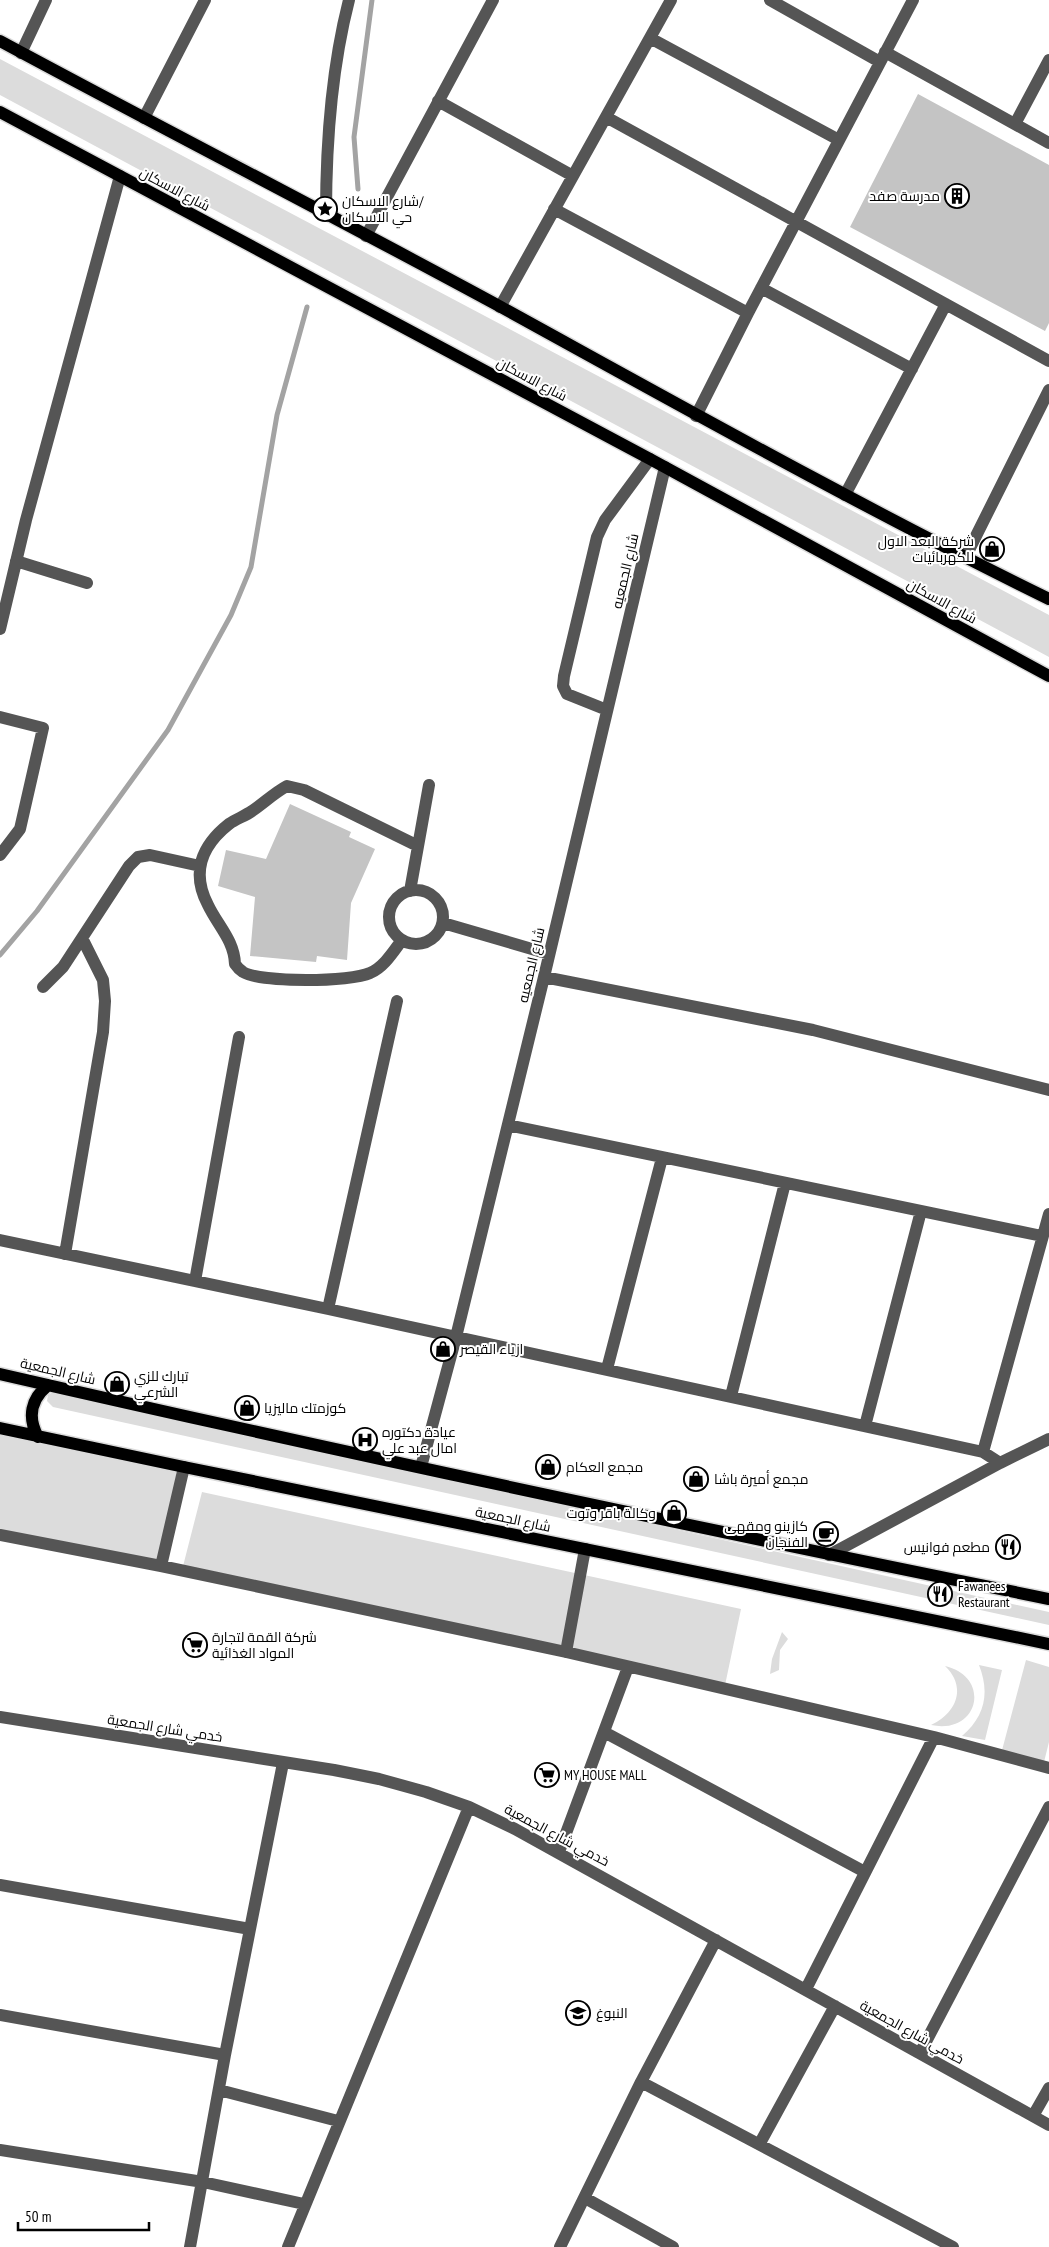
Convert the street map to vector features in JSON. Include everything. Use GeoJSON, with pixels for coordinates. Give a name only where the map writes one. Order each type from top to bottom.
{"type":"FeatureCollection","features":[{"type":"Feature","properties":{"kind":"main road"},"geometry":{"type":"LineString","coordinates":[[0,41],[500,307],[696,416],[965,558],[1049,599]]}},
{"type":"Feature","properties":{"kind":"main road","name":"شارع الاسكان"},"geometry":{"type":"LineString","coordinates":[[0,112],[650,459],[1049,676]]}},
{"type":"Feature","properties":{"kind":"main road","name":"شارع الجمعية"},"geometry":{"type":"LineString","coordinates":[[0,1374],[421,1468],[829,1555],[1049,1599]]}},
{"type":"Feature","properties":{"kind":"main road"},"geometry":{"type":"LineString","coordinates":[[38,1437],[33,1428],[32,1408],[35,1399],[48,1385]]}},
{"type":"Feature","properties":{"kind":"main road","name":"شارع الجمعية"},"geometry":{"type":"LineString","coordinates":[[0,1428],[1049,1644]]}},
{"type":"Feature","properties":{"kind":"street"},"geometry":{"type":"LineString","coordinates":[[21,53],[46,0]]}},
{"type":"Feature","properties":{"kind":"street"},"geometry":{"type":"LineString","coordinates":[[144,118],[205,0]]}},
{"type":"Feature","properties":{"kind":"street"},"geometry":{"type":"LineString","coordinates":[[326,215],[326,162],[330,110],[337,58],[349,0]]}},
{"type":"Feature","properties":{"kind":"street"},"geometry":{"type":"LineString","coordinates":[[366,236],[493,0]]}},
{"type":"Feature","properties":{"kind":"street"},"geometry":{"type":"LineString","coordinates":[[500,307],[671,0]]}},
{"type":"Feature","properties":{"kind":"street"},"geometry":{"type":"LineString","coordinates":[[772,0],[1049,143]]}},
{"type":"Feature","properties":{"kind":"street"},"geometry":{"type":"LineString","coordinates":[[696,416],[761,288],[913,0]]}},
{"type":"Feature","properties":{"kind":"street"},"geometry":{"type":"LineString","coordinates":[[650,38],[839,140]]}},
{"type":"Feature","properties":{"kind":"street"},"geometry":{"type":"LineString","coordinates":[[1015,124],[1049,60]]}},
{"type":"Feature","properties":{"kind":"street"},"geometry":{"type":"LineString","coordinates":[[438,101],[573,176]]}},
{"type":"Feature","properties":{"kind":"street"},"geometry":{"type":"LineString","coordinates":[[606,116],[1049,361]]}},
{"type":"Feature","properties":{"kind":"street"},"geometry":{"type":"LineString","coordinates":[[0,629],[16,561],[120,176]]}},
{"type":"Feature","properties":{"kind":"street"},"geometry":{"type":"LineString","coordinates":[[554,209],[748,313]]}},
{"type":"Feature","properties":{"kind":"street"},"geometry":{"type":"LineString","coordinates":[[761,288],[912,369]]}},
{"type":"Feature","properties":{"kind":"street"},"geometry":{"type":"LineString","coordinates":[[845,494],[946,304]]}},
{"type":"Feature","properties":{"kind":"street"},"geometry":{"type":"LineString","coordinates":[[965,558],[1049,390]]}},
{"type":"Feature","properties":{"kind":"street"},"geometry":{"type":"LineString","coordinates":[[607,710],[567,694],[563,686],[564,676],[597,537],[605,520],[650,459]]}},
{"type":"Feature","properties":{"kind":"street","name":"شارع الجمعيه"},"geometry":{"type":"LineString","coordinates":[[421,1468],[456,1338],[508,1125],[665,468]]}},
{"type":"Feature","properties":{"kind":"street"},"geometry":{"type":"LineString","coordinates":[[16,561],[87,583]]}},
{"type":"Feature","properties":{"kind":"street"},"geometry":{"type":"LineString","coordinates":[[0,717],[43,728],[20,829],[0,855]]}},
{"type":"Feature","properties":{"kind":"street"},"geometry":{"type":"LineString","coordinates":[[410,891],[429,785]]}},
{"type":"Feature","properties":{"kind":"street"},"geometry":{"type":"LineString","coordinates":[[402,940],[379,968],[368,975],[326,980],[261,978],[244,972],[235,964],[235,953],[230,940],[208,905],[200,884],[200,866],[204,851],[229,824],[253,811],[287,786],[304,790],[418,846]]}},
{"type":"Feature","properties":{"kind":"street"},"geometry":{"type":"LineString","coordinates":[[43,986],[63,967],[129,866],[138,857],[150,855],[200,866]]}},
{"type":"Feature","properties":{"kind":"street"},"geometry":{"type":"LineString","coordinates":[[410,891],[425,891],[433,896],[443,910],[443,922],[437,935],[430,941],[413,944],[402,940],[392,930],[389,921],[389,911],[392,903],[399,896],[410,891]]}},
{"type":"Feature","properties":{"kind":"street"},"geometry":{"type":"LineString","coordinates":[[443,922],[549,954]]}},
{"type":"Feature","properties":{"kind":"street"},"geometry":{"type":"LineString","coordinates":[[65,1254],[103,1032],[106,1001],[103,980],[82,938]]}},
{"type":"Feature","properties":{"kind":"street"},"geometry":{"type":"LineString","coordinates":[[544,977],[813,1030],[1049,1090]]}},
{"type":"Feature","properties":{"kind":"street"},"geometry":{"type":"LineString","coordinates":[[328,1309],[397,1001]]}},
{"type":"Feature","properties":{"kind":"street"},"geometry":{"type":"LineString","coordinates":[[195,1281],[239,1038]]}},
{"type":"Feature","properties":{"kind":"street"},"geometry":{"type":"LineString","coordinates":[[508,1125],[1042,1236]]}},
{"type":"Feature","properties":{"kind":"street"},"geometry":{"type":"LineString","coordinates":[[607,1369],[662,1158]]}},
{"type":"Feature","properties":{"kind":"street"},"geometry":{"type":"LineString","coordinates":[[731,1396],[785,1183]]}},
{"type":"Feature","properties":{"kind":"street"},"geometry":{"type":"LineString","coordinates":[[865,1426],[921,1210]]}},
{"type":"Feature","properties":{"kind":"street"},"geometry":{"type":"LineString","coordinates":[[983,1452],[1049,1214]]}},
{"type":"Feature","properties":{"kind":"street"},"geometry":{"type":"LineString","coordinates":[[0,1240],[607,1369],[983,1452],[1000,1463]]}},
{"type":"Feature","properties":{"kind":"street"},"geometry":{"type":"LineString","coordinates":[[829,1555],[1000,1463],[1049,1440]]}},
{"type":"Feature","properties":{"kind":"street"},"geometry":{"type":"LineString","coordinates":[[162,1566],[184,1467]]}},
{"type":"Feature","properties":{"kind":"street"},"geometry":{"type":"LineString","coordinates":[[0,1534],[162,1566],[566,1652],[628,1668],[1048,1763]]}},
{"type":"Feature","properties":{"kind":"street"},"geometry":{"type":"LineString","coordinates":[[566,1652],[585,1549]]}},
{"type":"Feature","properties":{"kind":"street"},"geometry":{"type":"LineString","coordinates":[[559,1852],[628,1668]]}},
{"type":"Feature","properties":{"kind":"street","name":"خدمي شارع الجمعية"},"geometry":{"type":"LineString","coordinates":[[0,1717],[379,1779],[468,1807],[559,1852],[1049,2125]]}},
{"type":"Feature","properties":{"kind":"street"},"geometry":{"type":"LineString","coordinates":[[604,1732],[865,1872]]}},
{"type":"Feature","properties":{"kind":"street"},"geometry":{"type":"LineString","coordinates":[[806,1989],[934,1736]]}},
{"type":"Feature","properties":{"kind":"street"},"geometry":{"type":"LineString","coordinates":[[190,2247],[225,2056],[284,1762]]}},
{"type":"Feature","properties":{"kind":"street"},"geometry":{"type":"LineString","coordinates":[[288,2247],[468,1807]]}},
{"type":"Feature","properties":{"kind":"street"},"geometry":{"type":"LineString","coordinates":[[920,2053],[1049,1807]]}},
{"type":"Feature","properties":{"kind":"street"},"geometry":{"type":"LineString","coordinates":[[0,1885],[250,1929]]}},
{"type":"Feature","properties":{"kind":"street"},"geometry":{"type":"LineString","coordinates":[[560,2247],[641,2082],[716,1940]]}},
{"type":"Feature","properties":{"kind":"street"},"geometry":{"type":"LineString","coordinates":[[760,2143],[836,2006]]}},
{"type":"Feature","properties":{"kind":"street"},"geometry":{"type":"LineString","coordinates":[[0,2015],[225,2056]]}},
{"type":"Feature","properties":{"kind":"street"},"geometry":{"type":"LineString","coordinates":[[641,2082],[760,2143],[953,2247]]}},
{"type":"Feature","properties":{"kind":"street"},"geometry":{"type":"LineString","coordinates":[[1033,2116],[1049,2088]]}},
{"type":"Feature","properties":{"kind":"street"},"geometry":{"type":"LineString","coordinates":[[219,2090],[338,2122]]}},
{"type":"Feature","properties":{"kind":"street"},"geometry":{"type":"LineString","coordinates":[[0,2150],[203,2182],[304,2204]]}},
{"type":"Feature","properties":{"kind":"street"},"geometry":{"type":"LineString","coordinates":[[585,2198],[673,2247]]}},
{"type":"Feature","properties":{"kind":"shaded area"},"geometry":{"type":"Polygon","coordinates":[[[0,59],[1049,615],[1049,657],[0,95],[0,59]]]}},
{"type":"Feature","properties":{"kind":"shaded area"},"geometry":{"type":"Polygon","coordinates":[[[53,1392],[1049,1612],[1049,1625],[53,1407],[47,1401],[48,1395],[53,1392]]]}},
{"type":"Feature","properties":{"kind":"shaded area"},"geometry":{"type":"Polygon","coordinates":[[[0,1432],[177,1470],[161,1569],[0,1532],[0,1432]]]}},
{"type":"Feature","properties":{"kind":"shaded area"},"geometry":{"type":"Polygon","coordinates":[[[202,1492],[741,1609],[724,1690],[181,1574],[202,1492]]]}},
{"type":"Feature","properties":{"kind":"shaded area"},"geometry":{"type":"Polygon","coordinates":[[[782,1632],[788,1639],[780,1650],[779,1670],[770,1674],[772,1659],[782,1632]]]}},
{"type":"Feature","properties":{"kind":"shaded area"},"geometry":{"type":"Polygon","coordinates":[[[1026,1660],[1049,1667],[1049,1742],[1043,1766],[1001,1754],[1026,1660]]]}},
{"type":"Feature","properties":{"kind":"shaded area"},"geometry":{"type":"Polygon","coordinates":[[[979,1665],[1002,1670],[985,1740],[962,1736],[976,1720],[983,1704],[985,1694],[979,1665]]]}},
{"type":"Feature","properties":{"kind":"shaded area"},"geometry":{"type":"Polygon","coordinates":[[[945,1666],[960,1672],[969,1681],[974,1692],[974,1703],[969,1714],[960,1722],[947,1726],[931,1725],[947,1714],[953,1707],[956,1699],[956,1682],[945,1666]]]}},
{"type":"Feature","properties":{"kind":"building","name":"مدرسة صفد"},"geometry":{"type":"Polygon","coordinates":[[[918,94],[1049,165],[1049,323],[1045,331],[850,227],[918,94]]]}},
{"type":"Feature","properties":{"kind":"building"},"geometry":{"type":"Polygon","coordinates":[[[290,804],[351,832],[349,837],[375,849],[351,903],[347,960],[317,956],[316,962],[250,956],[255,897],[218,886],[226,850],[266,859],[290,804]]]}},
{"type":"Feature","properties":{"kind":"waterway"},"geometry":{"type":"LineString","coordinates":[[358,189],[354,137],[372,0]]}},
{"type":"Feature","properties":{"kind":"waterway"},"geometry":{"type":"LineString","coordinates":[[0,955],[37,911],[168,730],[231,615],[251,567],[277,415],[307,307]]}},
{"type":"Feature","properties":{"kind":"place","name":"مدرسة صفد"},"geometry":{"type":"Point","coordinates":[957,196]}},
{"type":"Feature","properties":{"kind":"place","name":"شارع الاسكان/ حي الاسكان"},"geometry":{"type":"Point","coordinates":[325,209]}},
{"type":"Feature","properties":{"kind":"place","name":"شركة البعد الاول للكهربائيات"},"geometry":{"type":"Point","coordinates":[992,549]}},
{"type":"Feature","properties":{"kind":"place","name":"ازياء القيصر"},"geometry":{"type":"Point","coordinates":[443,1349]}},
{"type":"Feature","properties":{"kind":"place","name":"تبارك للزي الشرعي"},"geometry":{"type":"Point","coordinates":[117,1384]}},
{"type":"Feature","properties":{"kind":"place","name":"كوزمتك ماليزيا"},"geometry":{"type":"Point","coordinates":[247,1408]}},
{"type":"Feature","properties":{"kind":"place","name":"عيادة دكتوره امال عبد علي"},"geometry":{"type":"Point","coordinates":[365,1440]}},
{"type":"Feature","properties":{"kind":"place","name":"مجمع العكام"},"geometry":{"type":"Point","coordinates":[548,1467]}},
{"type":"Feature","properties":{"kind":"place","name":"مجمع أميرة باشا"},"geometry":{"type":"Point","coordinates":[696,1479]}},
{"type":"Feature","properties":{"kind":"place","name":"وكالة باقر وتوت"},"geometry":{"type":"Point","coordinates":[674,1513]}},
{"type":"Feature","properties":{"kind":"place","name":"كازينو ومقهى الفنجان"},"geometry":{"type":"Point","coordinates":[826,1534]}},
{"type":"Feature","properties":{"kind":"place","name":"مطعم فوانيس"},"geometry":{"type":"Point","coordinates":[1008,1547]}},
{"type":"Feature","properties":{"kind":"place","name":"Fawanees Restaurant"},"geometry":{"type":"Point","coordinates":[940,1594]}},
{"type":"Feature","properties":{"kind":"place","name":"شركة القمة لتجارة المواد الغذائية"},"geometry":{"type":"Point","coordinates":[195,1645]}},
{"type":"Feature","properties":{"kind":"place","name":"MY HOUSE MALL"},"geometry":{"type":"Point","coordinates":[547,1775]}},
{"type":"Feature","properties":{"kind":"place","name":"النبوغ"},"geometry":{"type":"Point","coordinates":[578,2013]}}]}
